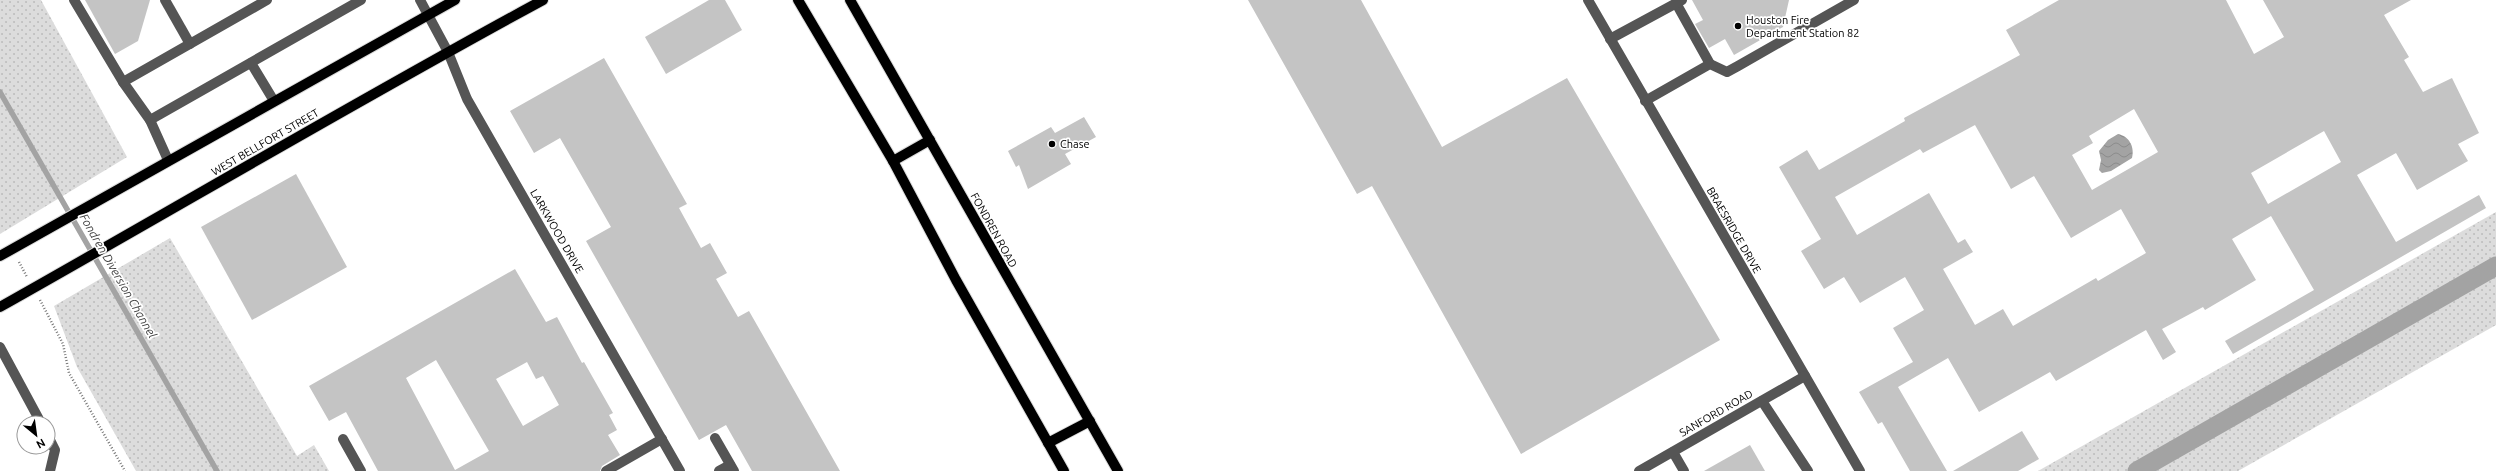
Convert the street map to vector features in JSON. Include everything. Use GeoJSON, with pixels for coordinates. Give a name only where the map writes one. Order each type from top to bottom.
{"type":"FeatureCollection","features":[{"type":"Feature","properties":{"kind":"main road"},"geometry":{"type":"LineString","coordinates":[[0,256],[31,237],[113,193],[168,160],[455,0]]}},
{"type":"Feature","properties":{"kind":"main road","name":"WEST BELLFORT STREET"},"geometry":{"type":"LineString","coordinates":[[0,307],[138,230],[293,138],[543,0]]}},
{"type":"Feature","properties":{"kind":"main road"},"geometry":{"type":"LineString","coordinates":[[798,0],[893,161],[1064,471]]}},
{"type":"Feature","properties":{"kind":"main road","name":"FONDREN ROAD"},"geometry":{"type":"LineString","coordinates":[[850,0],[1118,471]]}},
{"type":"Feature","properties":{"kind":"main road"},"geometry":{"type":"LineString","coordinates":[[893,161],[930,140]]}},
{"type":"Feature","properties":{"kind":"main road"},"geometry":{"type":"LineString","coordinates":[[1048,443],[1090,421]]}},
{"type":"Feature","properties":{"kind":"street"},"geometry":{"type":"LineString","coordinates":[[74,0],[122,82],[150,120],[168,160]]}},
{"type":"Feature","properties":{"kind":"street"},"geometry":{"type":"LineString","coordinates":[[165,0],[190,44]]}},
{"type":"Feature","properties":{"kind":"street"},"geometry":{"type":"LineString","coordinates":[[122,82],[267,0]]}},
{"type":"Feature","properties":{"kind":"street"},"geometry":{"type":"LineString","coordinates":[[150,120],[361,0]]}},
{"type":"Feature","properties":{"kind":"street","name":"LARKWOOD DRIVE"},"geometry":{"type":"LineString","coordinates":[[420,0],[448,52],[467,99],[680,471]]}},
{"type":"Feature","properties":{"kind":"street","name":"BRAESRIDGE DRIVE"},"geometry":{"type":"LineString","coordinates":[[1588,0],[1860,471]]}},
{"type":"Feature","properties":{"kind":"street"},"geometry":{"type":"LineString","coordinates":[[1610,39],[1679,2],[1710,64],[1726,72],[1854,0]]}},
{"type":"Feature","properties":{"kind":"street"},"geometry":{"type":"LineString","coordinates":[[251,63],[274,101]]}},
{"type":"Feature","properties":{"kind":"street"},"geometry":{"type":"LineString","coordinates":[[1645,101],[1710,64]]}},
{"type":"Feature","properties":{"kind":"street"},"geometry":{"type":"LineString","coordinates":[[0,348],[37,415]]}},
{"type":"Feature","properties":{"kind":"street","name":"SANFORD ROAD"},"geometry":{"type":"LineString","coordinates":[[1639,471],[1805,376]]}},
{"type":"Feature","properties":{"kind":"street"},"geometry":{"type":"LineString","coordinates":[[1762,401],[1808,471]]}},
{"type":"Feature","properties":{"kind":"street"},"geometry":{"type":"LineString","coordinates":[[715,438],[732,468],[719,471]]}},
{"type":"Feature","properties":{"kind":"street"},"geometry":{"type":"LineString","coordinates":[[343,439],[361,471]]}},
{"type":"Feature","properties":{"kind":"street"},"geometry":{"type":"LineString","coordinates":[[606,471],[662,439]]}},
{"type":"Feature","properties":{"kind":"street"},"geometry":{"type":"LineString","coordinates":[[1673,452],[1684,471]]}},
{"type":"Feature","properties":{"kind":"street"},"geometry":{"type":"LineString","coordinates":[[50,471],[55,455]]}},
{"type":"Feature","properties":{"kind":"path"},"geometry":{"type":"LineString","coordinates":[[16,258],[28,279]]}},
{"type":"Feature","properties":{"kind":"path"},"geometry":{"type":"LineString","coordinates":[[40,300],[63,344],[69,374],[125,471]]}},
{"type":"Feature","properties":{"kind":"shaded area"},"geometry":{"type":"Polygon","coordinates":[[[0,0],[41,0],[127,157],[0,234],[0,0]]]}},
{"type":"Feature","properties":{"kind":"shaded area"},"geometry":{"type":"Polygon","coordinates":[[[2496,212],[2496,325],[2238,471],[2038,471],[2496,212]]]}},
{"type":"Feature","properties":{"kind":"shaded area"},"geometry":{"type":"Polygon","coordinates":[[[170,238],[297,456],[314,445],[329,471],[136,471],[77,367],[54,306],[170,238]]]}},
{"type":"Feature","properties":{"kind":"water"},"geometry":{"type":"Polygon","coordinates":[[[2118,134],[2125,137],[2132,146],[2132,158],[2111,171],[2102,173],[2099,170],[2101,160],[2099,151],[2108,140],[2118,134]]]}},
{"type":"Feature","properties":{"kind":"building"},"geometry":{"type":"Polygon","coordinates":[[[85,0],[150,0],[138,41],[115,54],[85,0]]]}},
{"type":"Feature","properties":{"kind":"building"},"geometry":{"type":"Polygon","coordinates":[[[709,0],[725,0],[742,30],[666,74],[645,37],[709,0]]]}},
{"type":"Feature","properties":{"kind":"building"},"geometry":{"type":"Polygon","coordinates":[[[1248,0],[1361,0],[1442,147],[1567,78],[1720,340],[1521,454],[1372,186],[1357,194],[1248,0]]]}},
{"type":"Feature","properties":{"kind":"building","name":"Houston Fire Department Station 82"},"geometry":{"type":"Polygon","coordinates":[[[1692,0],[1789,0],[1783,27],[1734,55],[1725,39],[1709,48],[1695,24],[1703,20],[1692,0]]]}},
{"type":"Feature","properties":{"kind":"building"},"geometry":{"type":"Polygon","coordinates":[[[2059,0],[2226,0],[2254,54],[2284,37],[2263,0],[2411,0],[2384,15],[2409,57],[2404,60],[2423,92],[2452,78],[2479,133],[2458,144],[2468,161],[2417,190],[2396,153],[2357,175],[2396,242],[2479,195],[2486,208],[2233,354],[2225,341],[2314,290],[2271,216],[2232,239],[2256,280],[2205,310],[2203,307],[2162,329],[2176,352],[2163,360],[2146,330],[2056,381],[2050,372],[1979,412],[1948,358],[1898,387],[1947,471],[1910,471],[1882,422],[1878,424],[1859,392],[1913,362],[1893,328],[1924,310],[1905,277],[1860,303],[1844,277],[1824,289],[1801,251],[1821,239],[1779,167],[1807,150],[1819,170],[1905,121],[1904,118],[2020,55],[2006,30],[2059,0]],[[2134,109],[2089,136],[2093,143],[2072,155],[2092,190],[2158,152],[2134,109]],[[1975,125],[1923,153],[1920,149],[1835,197],[1857,235],[1929,193],[1958,243],[1965,239],[1973,252],[1943,269],[1975,325],[2003,309],[2013,326],[2096,278],[2098,281],[2146,253],[2121,209],[2071,238],[2034,176],[2011,189],[1975,125]],[[2324,131],[2251,173],[2268,204],[2341,162],[2324,131]]]}},
{"type":"Feature","properties":{"kind":"building"},"geometry":{"type":"Polygon","coordinates":[[[604,58],[687,204],[679,208],[701,248],[710,243],[727,273],[716,279],[738,317],[749,311],[840,471],[752,471],[726,425],[699,440],[586,241],[611,227],[560,138],[534,153],[510,111],[604,58]]]}},
{"type":"Feature","properties":{"kind":"building","name":"Chase"},"geometry":{"type":"Polygon","coordinates":[[[1084,117],[1096,137],[1065,154],[1071,164],[1028,189],[1019,165],[1016,167],[1008,151],[1051,127],[1055,133],[1084,117]]]}},
{"type":"Feature","properties":{"kind":"building"},"geometry":{"type":"Polygon","coordinates":[[[296,174],[347,267],[252,320],[201,227],[296,174]]]}},
{"type":"Feature","properties":{"kind":"building"},"geometry":{"type":"Polygon","coordinates":[[[515,269],[546,322],[557,317],[582,363],[584,362],[613,413],[609,415],[617,430],[608,435],[620,455],[602,466],[600,471],[378,471],[346,412],[329,421],[309,386],[515,269]],[[436,360],[406,378],[455,470],[489,451],[436,360]],[[527,362],[496,379],[523,426],[559,405],[543,376],[536,379],[527,362]]]}},
{"type":"Feature","properties":{"kind":"building"},"geometry":{"type":"Polygon","coordinates":[[[2022,431],[2039,459],[2018,471],[1953,471],[2022,431]]]}},
{"type":"Feature","properties":{"kind":"building"},"geometry":{"type":"Polygon","coordinates":[[[1750,445],[1765,471],[1704,471],[1750,445]]]}},
{"type":"Feature","properties":{"kind":"waterway","name":"Fondren Diversion Channel"},"geometry":{"type":"LineString","coordinates":[[0,92],[217,471]]}},
{"type":"Feature","properties":{"kind":"waterway"},"geometry":{"type":"LineString","coordinates":[[2137,471],[2496,266]]}},
{"type":"Feature","properties":{"kind":"place","name":"Houston Fire Department Station 82"},"geometry":{"type":"Point","coordinates":[1738,26]}},
{"type":"Feature","properties":{"kind":"place","name":"Chase"},"geometry":{"type":"Point","coordinates":[1052,144]}}]}
